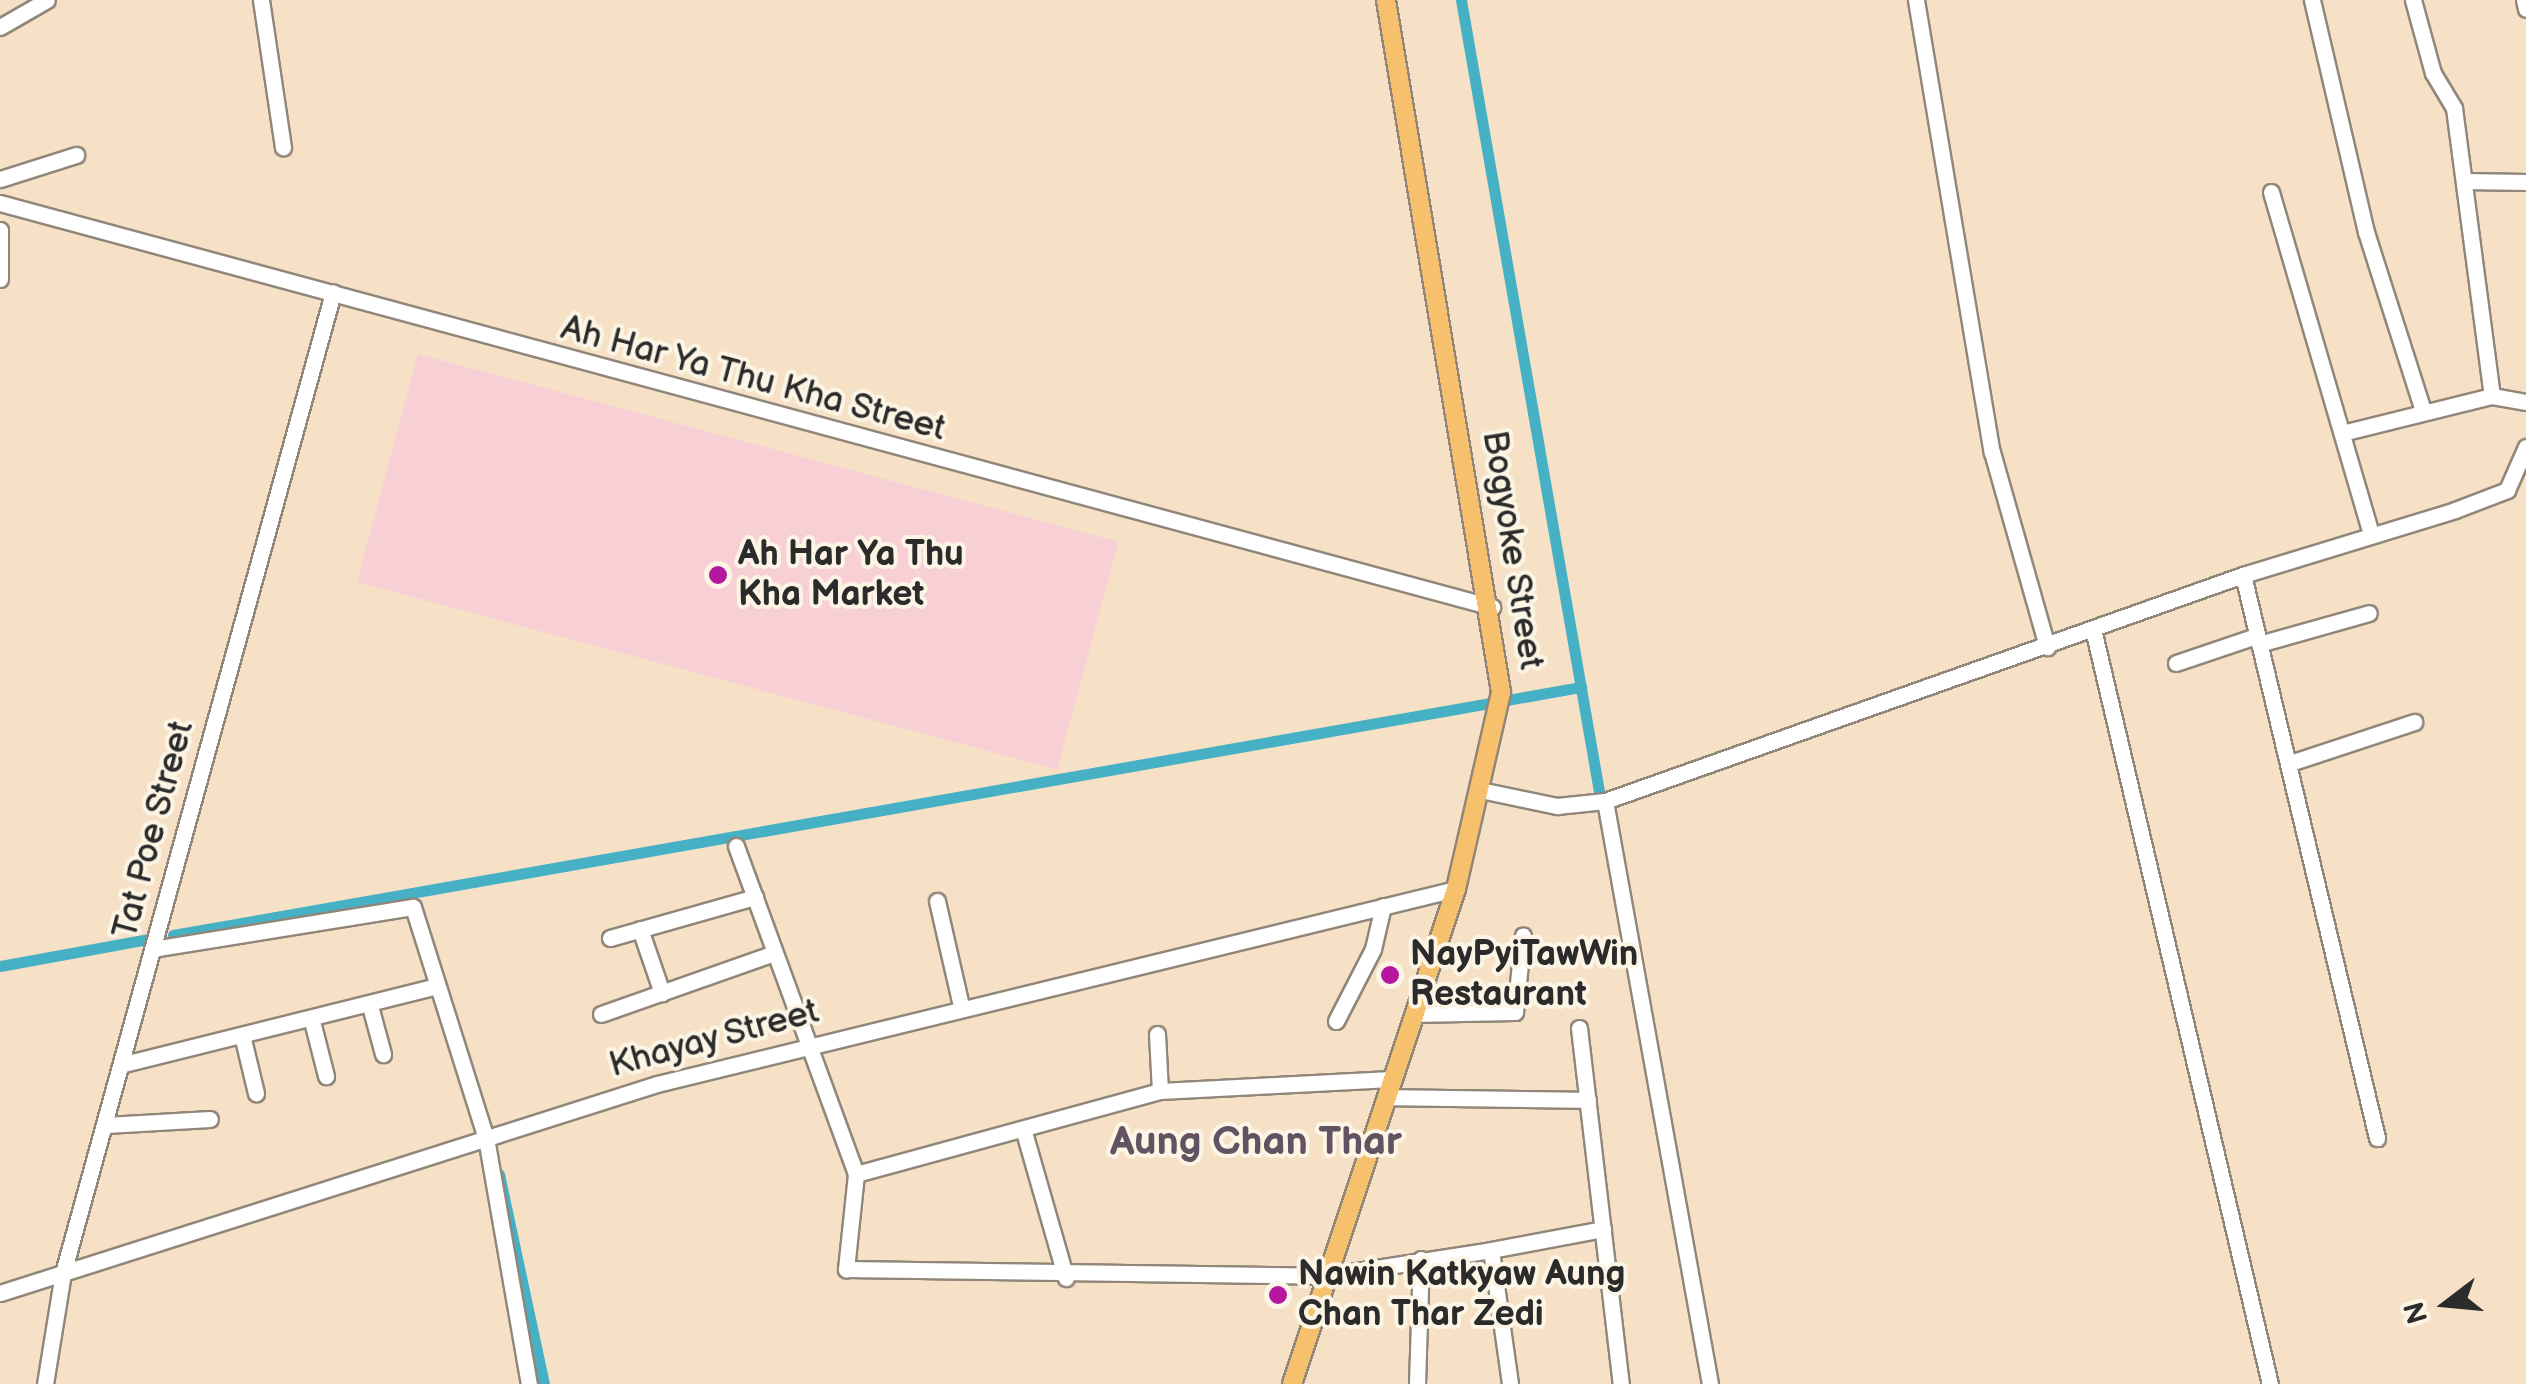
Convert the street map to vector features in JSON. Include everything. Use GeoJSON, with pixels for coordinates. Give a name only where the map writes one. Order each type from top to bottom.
{"type":"FeatureCollection","features":[{"type":"Feature","properties":{"kind":"main road","name":"Bogyoke Street"},"geometry":{"type":"LineString","coordinates":[[1292,1384],[1324,1276],[1456,889],[1484,791],[1501,692],[1492,607],[1386,0]]}},
{"type":"Feature","properties":{"kind":"street"},"geometry":{"type":"LineString","coordinates":[[0,27],[47,0]]}},
{"type":"Feature","properties":{"kind":"street"},"geometry":{"type":"LineString","coordinates":[[261,0],[283,147]]}},
{"type":"Feature","properties":{"kind":"street"},"geometry":{"type":"LineString","coordinates":[[1916,0],[1992,452],[2047,647]]}},
{"type":"Feature","properties":{"kind":"street"},"geometry":{"type":"LineString","coordinates":[[2312,0],[2366,232],[2423,410]]}},
{"type":"Feature","properties":{"kind":"street"},"geometry":{"type":"LineString","coordinates":[[2413,0],[2433,73],[2454,108],[2492,396]]}},
{"type":"Feature","properties":{"kind":"street"},"geometry":{"type":"LineString","coordinates":[[2524,0],[2526,9]]}},
{"type":"Feature","properties":{"kind":"street"},"geometry":{"type":"LineString","coordinates":[[0,180],[76,155]]}},
{"type":"Feature","properties":{"kind":"street"},"geometry":{"type":"LineString","coordinates":[[2464,182],[2526,182]]}},
{"type":"Feature","properties":{"kind":"street"},"geometry":{"type":"LineString","coordinates":[[2272,192],[2371,536]]}},
{"type":"Feature","properties":{"kind":"street","name":"Ah Har Ya Thu Kha Street"},"geometry":{"type":"LineString","coordinates":[[1,207],[1492,607]]}},
{"type":"Feature","properties":{"kind":"street"},"geometry":{"type":"LineString","coordinates":[[0,230],[0,279]]}},
{"type":"Feature","properties":{"kind":"street","name":"Tat Poe Street"},"geometry":{"type":"LineString","coordinates":[[44,1384],[63,1274],[124,1064],[332,293]]}},
{"type":"Feature","properties":{"kind":"street"},"geometry":{"type":"LineString","coordinates":[[2342,433],[2492,396],[2526,402]]}},
{"type":"Feature","properties":{"kind":"street"},"geometry":{"type":"LineString","coordinates":[[1484,791],[1602,803],[2244,575],[2508,490],[2526,447]]}},
{"type":"Feature","properties":{"kind":"street"},"geometry":{"type":"LineString","coordinates":[[2244,575],[2377,1138]]}},
{"type":"Feature","properties":{"kind":"street"},"geometry":{"type":"LineString","coordinates":[[2176,663],[2369,614]]}},
{"type":"Feature","properties":{"kind":"street"},"geometry":{"type":"LineString","coordinates":[[2093,629],[2270,1384]]}},
{"type":"Feature","properties":{"kind":"street"},"geometry":{"type":"LineString","coordinates":[[2290,763],[2414,722]]}},
{"type":"Feature","properties":{"kind":"street"},"geometry":{"type":"LineString","coordinates":[[1602,803],[1710,1384]]}},
{"type":"Feature","properties":{"kind":"street"},"geometry":{"type":"LineString","coordinates":[[736,846],[856,1174],[846,1269],[1066,1278],[1324,1276],[1603,1229]]}},
{"type":"Feature","properties":{"kind":"street","name":"Khayay Street"},"geometry":{"type":"LineString","coordinates":[[0,1292],[486,1138],[809,1043],[1456,889]]}},
{"type":"Feature","properties":{"kind":"street"},"geometry":{"type":"LineString","coordinates":[[610,938],[755,897]]}},
{"type":"Feature","properties":{"kind":"street"},"geometry":{"type":"LineString","coordinates":[[937,901],[962,1006]]}},
{"type":"Feature","properties":{"kind":"street"},"geometry":{"type":"LineString","coordinates":[[153,949],[408,905],[486,1138],[528,1384]]}},
{"type":"Feature","properties":{"kind":"street"},"geometry":{"type":"LineString","coordinates":[[1336,1021],[1374,949],[1383,906]]}},
{"type":"Feature","properties":{"kind":"street"},"geometry":{"type":"LineString","coordinates":[[640,929],[662,994]]}},
{"type":"Feature","properties":{"kind":"street"},"geometry":{"type":"LineString","coordinates":[[1413,1014],[1515,1012],[1524,936]]}},
{"type":"Feature","properties":{"kind":"street"},"geometry":{"type":"LineString","coordinates":[[602,1014],[774,954]]}},
{"type":"Feature","properties":{"kind":"street"},"geometry":{"type":"LineString","coordinates":[[124,1064],[243,1039],[436,986]]}},
{"type":"Feature","properties":{"kind":"street"},"geometry":{"type":"LineString","coordinates":[[370,1006],[384,1054]]}},
{"type":"Feature","properties":{"kind":"street"},"geometry":{"type":"LineString","coordinates":[[312,1021],[326,1076]]}},
{"type":"Feature","properties":{"kind":"street"},"geometry":{"type":"LineString","coordinates":[[1579,1028],[1621,1384]]}},
{"type":"Feature","properties":{"kind":"street"},"geometry":{"type":"LineString","coordinates":[[1158,1034],[1160,1091]]}},
{"type":"Feature","properties":{"kind":"street"},"geometry":{"type":"LineString","coordinates":[[243,1039],[256,1093]]}},
{"type":"Feature","properties":{"kind":"street"},"geometry":{"type":"LineString","coordinates":[[856,1174],[1024,1132],[1160,1091],[1388,1088],[1588,1100]]}},
{"type":"Feature","properties":{"kind":"street"},"geometry":{"type":"LineString","coordinates":[[106,1125],[210,1120]]}},
{"type":"Feature","properties":{"kind":"street"},"geometry":{"type":"LineString","coordinates":[[1024,1132],[1066,1278]]}},
{"type":"Feature","properties":{"kind":"street"},"geometry":{"type":"LineString","coordinates":[[1492,1250],[1510,1384]]}},
{"type":"Feature","properties":{"kind":"street"},"geometry":{"type":"LineString","coordinates":[[1417,1384],[1421,1259]]}},
{"type":"Feature","properties":{"kind":"shaded area","name":"Ah Har Ya Thu Kha Market"},"geometry":{"type":"Polygon","coordinates":[[[418,354],[1118,542],[1057,770],[357,582],[418,354]]]}},
{"type":"Feature","properties":{"kind":"waterway"},"geometry":{"type":"LineString","coordinates":[[1461,0],[1602,809]]}},
{"type":"Feature","properties":{"kind":"waterway"},"geometry":{"type":"LineString","coordinates":[[173,935],[1581,687]]}},
{"type":"Feature","properties":{"kind":"waterway"},"geometry":{"type":"LineString","coordinates":[[0,966],[148,939]]}},
{"type":"Feature","properties":{"kind":"waterway"},"geometry":{"type":"LineString","coordinates":[[499,1174],[544,1384]]}},
{"type":"Feature","properties":{"kind":"place","name":"Ah Har Ya Thu Kha Market"},"geometry":{"type":"Point","coordinates":[718,575]}},
{"type":"Feature","properties":{"kind":"place","name":"NayPyiTawWin Restaurant"},"geometry":{"type":"Point","coordinates":[1390,975]}},
{"type":"Feature","properties":{"kind":"place","name":"Nawin Katkyaw Aung Chan Thar Zedi"},"geometry":{"type":"Point","coordinates":[1278,1295]}},
{"type":"Feature","properties":{"kind":"district","name":"Aung Chan Thar"},"geometry":{"type":"Point","coordinates":[1256,1142]}}]}
